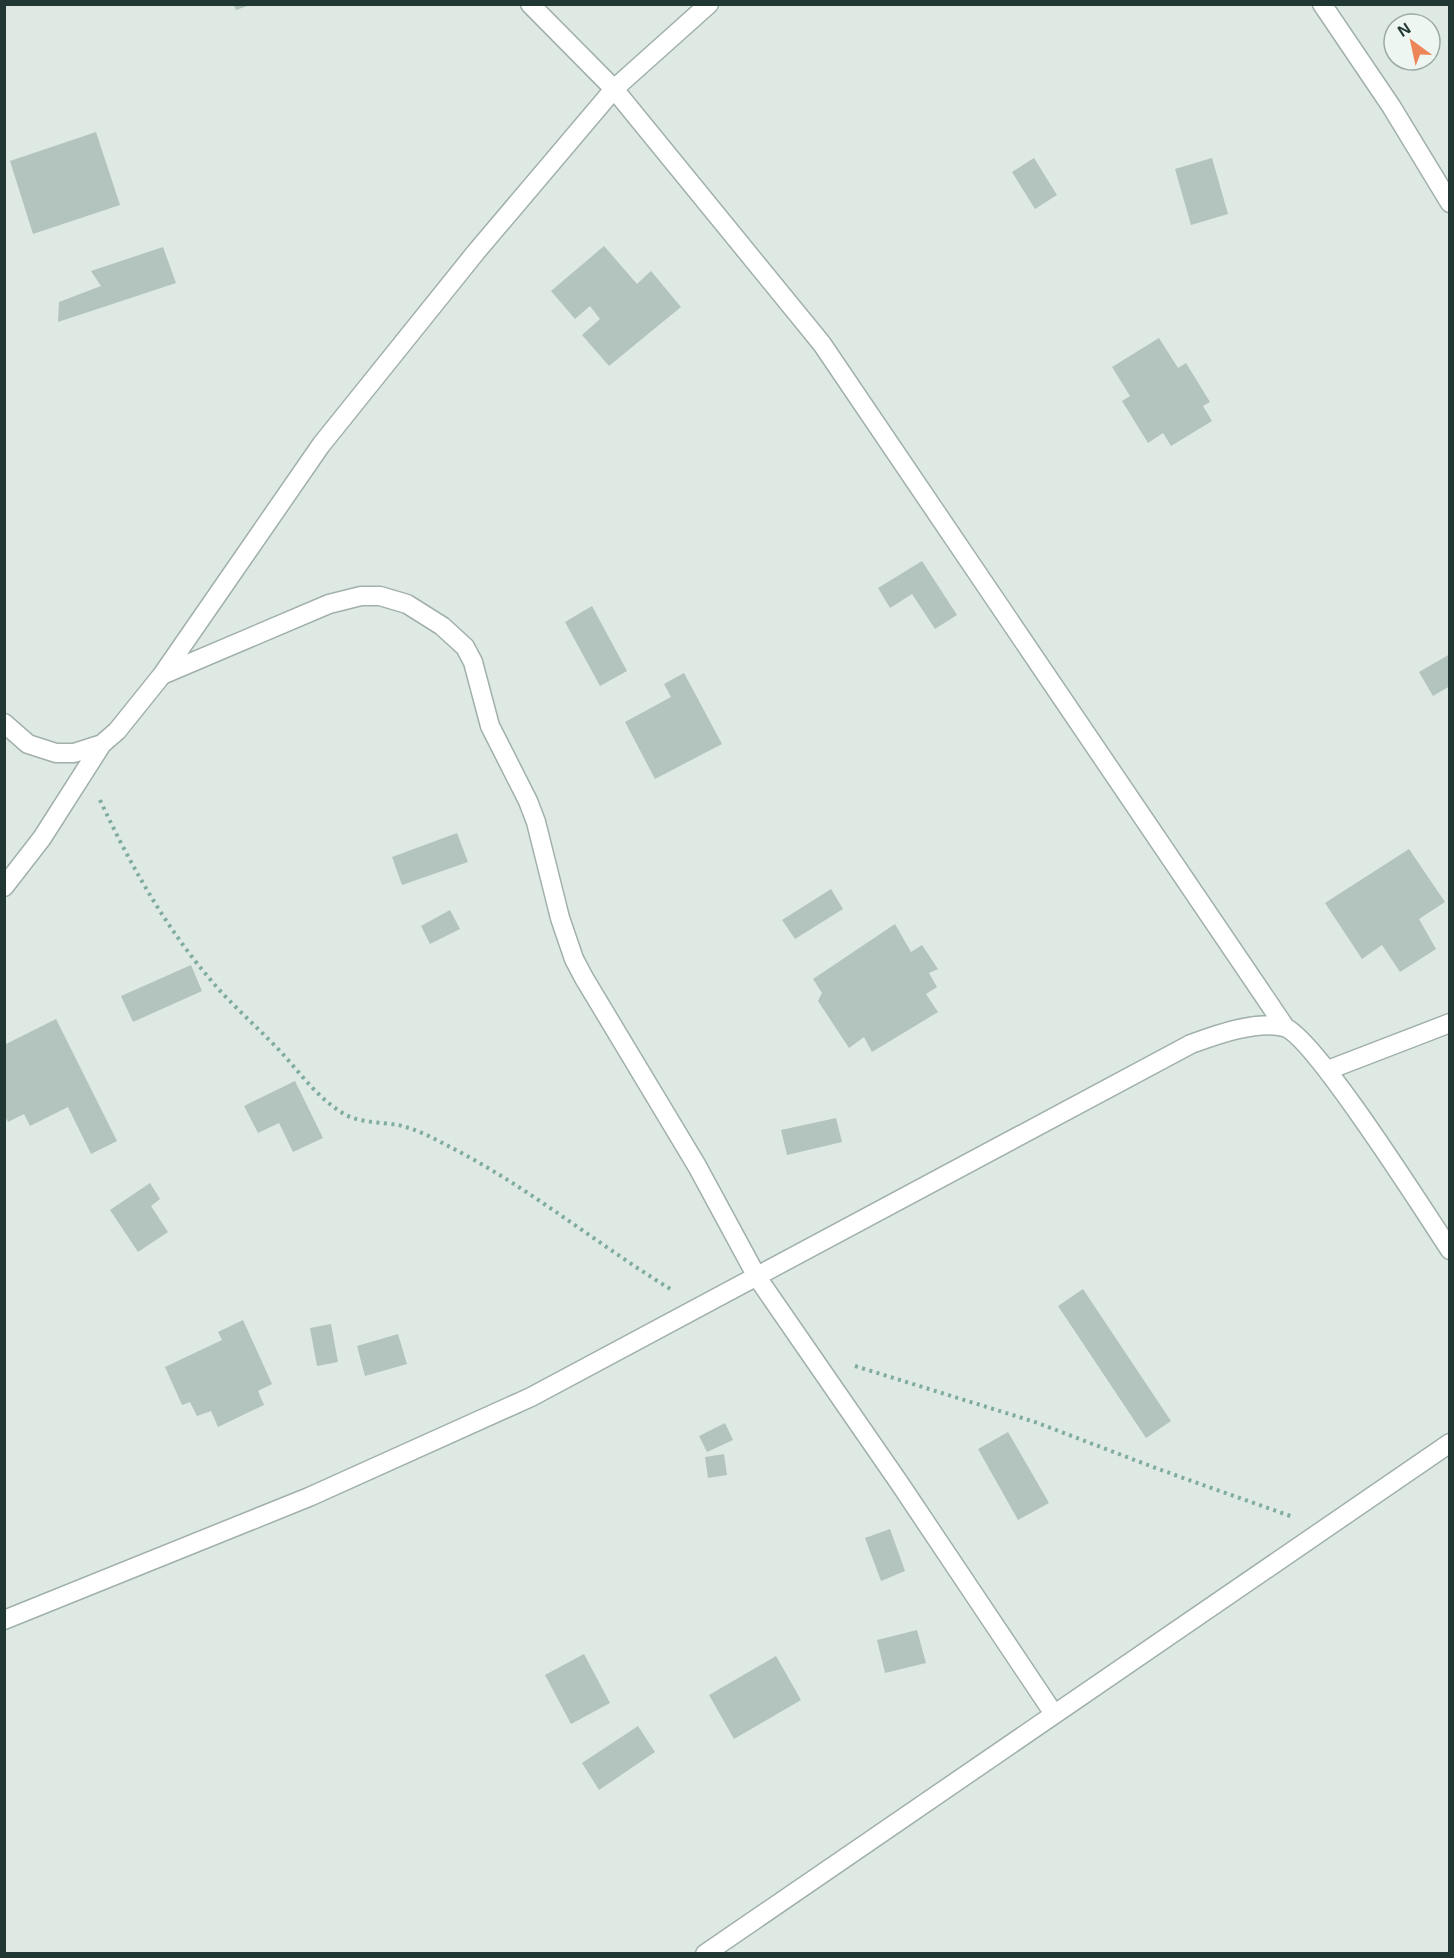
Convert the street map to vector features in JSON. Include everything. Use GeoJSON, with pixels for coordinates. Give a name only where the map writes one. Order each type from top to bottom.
{"type":"FeatureCollection","features":[{"type":"Feature","properties":{"kind":"street"},"geometry":{"type":"LineString","coordinates":[[530,4],[614,89],[822,344],[1285,1028],[1296,1036],[1328,1070],[1449,1250]]}},
{"type":"Feature","properties":{"kind":"street"},"geometry":{"type":"LineString","coordinates":[[4,887],[42,838],[102,744],[117,731],[162,675],[321,445],[476,252],[614,89],[709,4]]}},
{"type":"Feature","properties":{"kind":"street"},"geometry":{"type":"LineString","coordinates":[[1322,4],[1391,106],[1449,202]]}},
{"type":"Feature","properties":{"kind":"street"},"geometry":{"type":"LineString","coordinates":[[162,675],[329,604],[361,596],[380,596],[407,604],[442,626],[465,647],[473,662],[490,726],[528,801],[536,822],[560,918],[574,959],[598,1004],[697,1166],[757,1277],[900,1484],[1054,1714]]}},
{"type":"Feature","properties":{"kind":"street"},"geometry":{"type":"LineString","coordinates":[[4,723],[28,744],[56,753],[74,753],[102,744]]}},
{"type":"Feature","properties":{"kind":"street"},"geometry":{"type":"LineString","coordinates":[[1328,1070],[1449,1023]]}},
{"type":"Feature","properties":{"kind":"street"},"geometry":{"type":"LineString","coordinates":[[4,1620],[340,1483],[531,1397],[1191,1044],[1227,1031],[1258,1026],[1285,1028]]}},
{"type":"Feature","properties":{"kind":"street"},"geometry":{"type":"LineString","coordinates":[[705,1953],[1449,1443]]}},
{"type":"Feature","properties":{"kind":"path"},"geometry":{"type":"LineString","coordinates":[[85,770],[123,848],[167,922],[223,993],[281,1052],[307,1083],[330,1104],[343,1114],[355,1119],[400,1126],[418,1132],[482,1163],[570,1220],[627,1263],[700,1307]]}},
{"type":"Feature","properties":{"kind":"path"},"geometry":{"type":"LineString","coordinates":[[855,1366],[1035,1422],[1161,1470],[1325,1528]]}},
{"type":"Feature","properties":{"kind":"building"},"geometry":{"type":"Polygon","coordinates":[[[233,4],[250,4],[250,5],[236,10],[233,4]]]}},
{"type":"Feature","properties":{"kind":"building"},"geometry":{"type":"Polygon","coordinates":[[[96,132],[120,205],[33,234],[10,161],[96,132]]]}},
{"type":"Feature","properties":{"kind":"building"},"geometry":{"type":"Polygon","coordinates":[[[1034,158],[1057,195],[1035,209],[1012,172],[1034,158]]]}},
{"type":"Feature","properties":{"kind":"building"},"geometry":{"type":"Polygon","coordinates":[[[1212,158],[1228,214],[1191,225],[1175,169],[1212,158]]]}},
{"type":"Feature","properties":{"kind":"building"},"geometry":{"type":"Polygon","coordinates":[[[604,246],[637,284],[651,271],[681,307],[609,366],[582,335],[600,319],[590,306],[575,319],[551,291],[604,246]]]}},
{"type":"Feature","properties":{"kind":"building"},"geometry":{"type":"Polygon","coordinates":[[[163,247],[176,283],[58,322],[59,302],[101,286],[91,271],[163,247]]]}},
{"type":"Feature","properties":{"kind":"building"},"geometry":{"type":"Polygon","coordinates":[[[1159,338],[1178,368],[1186,363],[1210,402],[1203,406],[1212,421],[1171,446],[1163,433],[1148,443],[1122,401],[1130,396],[1112,367],[1159,338]]]}},
{"type":"Feature","properties":{"kind":"building"},"geometry":{"type":"Polygon","coordinates":[[[922,561],[957,615],[935,629],[912,594],[890,608],[878,588],[922,561]]]}},
{"type":"Feature","properties":{"kind":"building"},"geometry":{"type":"Polygon","coordinates":[[[592,606],[627,671],[600,686],[565,622],[592,606]]]}},
{"type":"Feature","properties":{"kind":"building"},"geometry":{"type":"Polygon","coordinates":[[[1450,654],[1450,686],[1433,696],[1419,672],[1450,654]]]}},
{"type":"Feature","properties":{"kind":"building"},"geometry":{"type":"Polygon","coordinates":[[[684,673],[722,744],[655,779],[625,722],[671,697],[664,684],[684,673]]]}},
{"type":"Feature","properties":{"kind":"building"},"geometry":{"type":"Polygon","coordinates":[[[457,833],[468,862],[402,885],[392,857],[457,833]]]}},
{"type":"Feature","properties":{"kind":"building"},"geometry":{"type":"Polygon","coordinates":[[[1409,849],[1445,902],[1419,919],[1436,949],[1400,972],[1382,945],[1362,959],[1325,903],[1409,849]]]}},
{"type":"Feature","properties":{"kind":"building"},"geometry":{"type":"Polygon","coordinates":[[[831,889],[843,909],[795,939],[782,920],[831,889]]]}},
{"type":"Feature","properties":{"kind":"building"},"geometry":{"type":"Polygon","coordinates":[[[450,910],[460,929],[430,944],[421,926],[450,910]]]}},
{"type":"Feature","properties":{"kind":"building"},"geometry":{"type":"Polygon","coordinates":[[[895,924],[911,952],[922,945],[938,969],[929,973],[937,987],[926,994],[938,1012],[872,1052],[864,1037],[849,1048],[818,1001],[822,993],[813,979],[895,924]]]}},
{"type":"Feature","properties":{"kind":"building"},"geometry":{"type":"Polygon","coordinates":[[[191,965],[202,991],[133,1022],[121,996],[191,965]]]}},
{"type":"Feature","properties":{"kind":"building"},"geometry":{"type":"Polygon","coordinates":[[[56,1019],[117,1141],[91,1154],[68,1107],[30,1126],[24,1114],[8,1122],[4,1114],[4,1045],[56,1019]]]}},
{"type":"Feature","properties":{"kind":"building"},"geometry":{"type":"Polygon","coordinates":[[[295,1081],[323,1138],[293,1152],[279,1123],[258,1133],[244,1106],[295,1081]]]}},
{"type":"Feature","properties":{"kind":"building"},"geometry":{"type":"Polygon","coordinates":[[[836,1118],[842,1142],[787,1155],[781,1130],[836,1118]]]}},
{"type":"Feature","properties":{"kind":"building"},"geometry":{"type":"Polygon","coordinates":[[[150,1183],[160,1199],[151,1206],[168,1232],[138,1252],[110,1210],[150,1183]]]}},
{"type":"Feature","properties":{"kind":"building"},"geometry":{"type":"Polygon","coordinates":[[[1083,1289],[1171,1421],[1146,1438],[1058,1306],[1083,1289]]]}},
{"type":"Feature","properties":{"kind":"building"},"geometry":{"type":"Polygon","coordinates":[[[243,1320],[272,1384],[258,1391],[264,1405],[218,1427],[211,1411],[197,1416],[190,1402],[182,1405],[165,1367],[222,1340],[218,1332],[243,1320]]]}},
{"type":"Feature","properties":{"kind":"building"},"geometry":{"type":"Polygon","coordinates":[[[331,1324],[338,1362],[317,1366],[310,1328],[331,1324]]]}},
{"type":"Feature","properties":{"kind":"building"},"geometry":{"type":"Polygon","coordinates":[[[398,1334],[407,1364],[365,1376],[357,1346],[398,1334]]]}},
{"type":"Feature","properties":{"kind":"building"},"geometry":{"type":"Polygon","coordinates":[[[725,1423],[733,1440],[707,1452],[699,1436],[725,1423]]]}},
{"type":"Feature","properties":{"kind":"building"},"geometry":{"type":"Polygon","coordinates":[[[1008,1432],[1049,1503],[1018,1520],[978,1449],[1008,1432]]]}},
{"type":"Feature","properties":{"kind":"building"},"geometry":{"type":"Polygon","coordinates":[[[724,1454],[727,1475],[708,1478],[705,1457],[724,1454]]]}},
{"type":"Feature","properties":{"kind":"building"},"geometry":{"type":"Polygon","coordinates":[[[890,1529],[905,1571],[881,1581],[865,1538],[890,1529]]]}},
{"type":"Feature","properties":{"kind":"building"},"geometry":{"type":"Polygon","coordinates":[[[917,1630],[926,1663],[885,1673],[877,1640],[917,1630]]]}},
{"type":"Feature","properties":{"kind":"building"},"geometry":{"type":"Polygon","coordinates":[[[584,1654],[610,1703],[571,1724],[545,1675],[584,1654]]]}},
{"type":"Feature","properties":{"kind":"building"},"geometry":{"type":"Polygon","coordinates":[[[776,1656],[801,1700],[734,1739],[709,1695],[776,1656]]]}},
{"type":"Feature","properties":{"kind":"building"},"geometry":{"type":"Polygon","coordinates":[[[638,1726],[655,1752],[599,1790],[582,1763],[638,1726]]]}}]}
